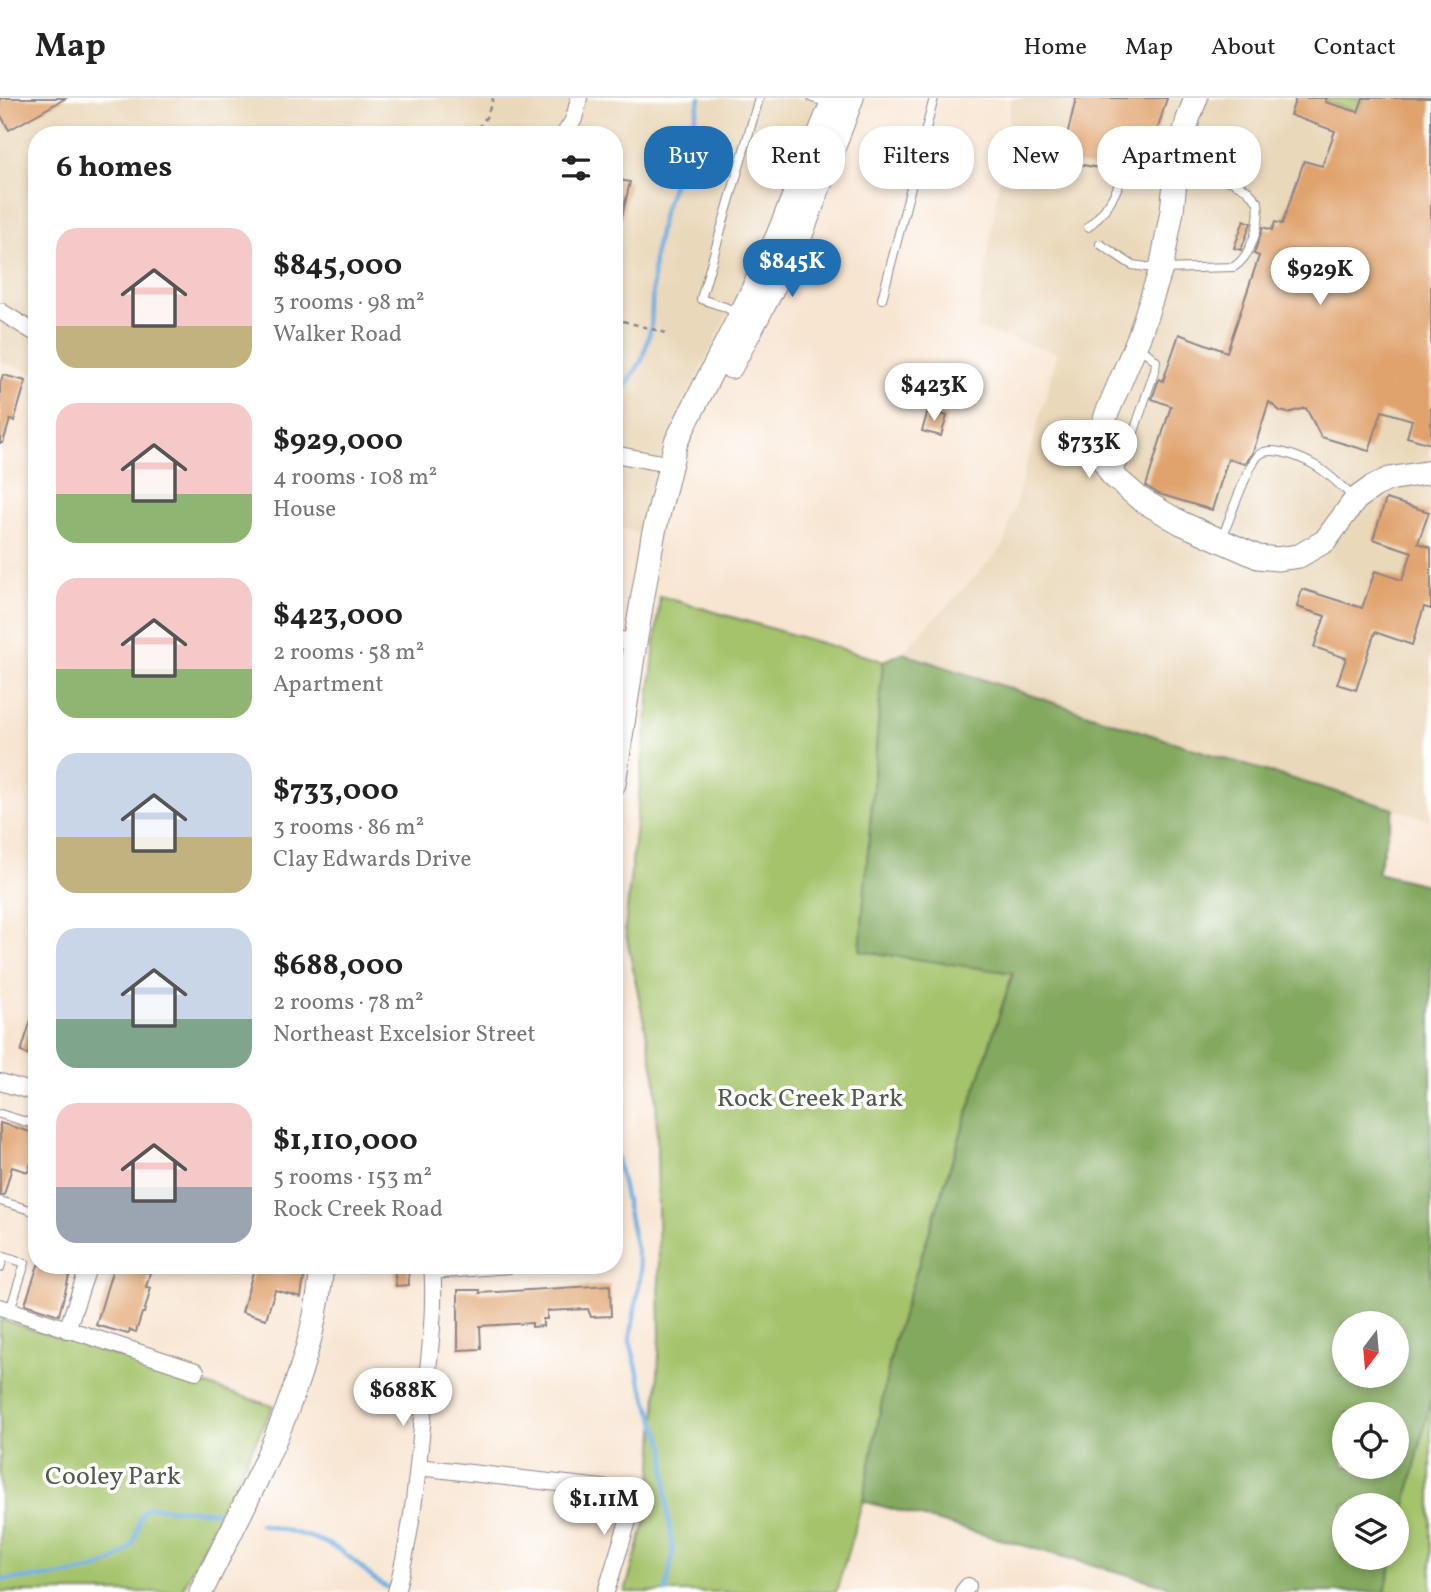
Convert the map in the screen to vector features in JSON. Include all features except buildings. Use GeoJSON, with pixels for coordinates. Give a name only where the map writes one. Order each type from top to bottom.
{"type":"FeatureCollection","features":[{"type":"Feature","properties":{"kind":"street"},"geometry":{"type":"LineString","coordinates":[[570,126],[579,98]]}},
{"type":"Feature","properties":{"kind":"street"},"geometry":{"type":"LineString","coordinates":[[1186,126],[1196,98]]}},
{"type":"Feature","properties":{"kind":"street"},"geometry":{"type":"LineString","coordinates":[[624,640],[676,442],[747,320],[777,237],[835,102]]}},
{"type":"Feature","properties":{"kind":"street"},"geometry":{"type":"LineString","coordinates":[[1174,189],[1161,269],[1098,441],[1112,475],[1140,499],[1181,523],[1258,556],[1278,559],[1299,556],[1325,541],[1356,499],[1389,478],[1431,472]]}},
{"type":"Feature","properties":{"kind":"street"},"geometry":{"type":"LineString","coordinates":[[0,311],[28,328]]}},
{"type":"Feature","properties":{"kind":"street"},"geometry":{"type":"LineString","coordinates":[[623,456],[671,465]]}},
{"type":"Feature","properties":{"kind":"street"},"geometry":{"type":"LineString","coordinates":[[0,1082],[28,1090]]}},
{"type":"Feature","properties":{"kind":"street"},"geometry":{"type":"LineString","coordinates":[[67,1330],[86,1274]]}},
{"type":"Feature","properties":{"kind":"street"},"geometry":{"type":"LineString","coordinates":[[201,1592],[254,1485],[289,1406],[314,1332],[321,1274]]}},
{"type":"Feature","properties":{"kind":"street"},"geometry":{"type":"LineString","coordinates":[[396,1592],[410,1531],[418,1467],[429,1355],[432,1274]]}},
{"type":"Feature","properties":{"kind":"street"},"geometry":{"type":"LineString","coordinates":[[5,1309],[196,1371]]}},
{"type":"Feature","properties":{"kind":"street"},"geometry":{"type":"LineString","coordinates":[[418,1467],[637,1492],[606,1592]]}},
{"type":"Feature","properties":{"kind":"street"},"geometry":{"type":"LineString","coordinates":[[962,1592],[968,1586],[969,1592]]}},
{"type":"Feature","properties":{"kind":"lane"},"geometry":{"type":"LineString","coordinates":[[747,320],[725,307],[701,299],[759,98]]}},
{"type":"Feature","properties":{"kind":"lane"},"geometry":{"type":"LineString","coordinates":[[881,299],[934,98]]}},
{"type":"Feature","properties":{"kind":"lane"},"geometry":{"type":"LineString","coordinates":[[1088,227],[1111,204],[1118,189]]}},
{"type":"Feature","properties":{"kind":"lane"},"geometry":{"type":"LineString","coordinates":[[1100,244],[1132,265],[1161,269],[1234,267],[1246,256],[1259,212],[1258,202],[1244,189]]}},
{"type":"Feature","properties":{"kind":"lane"},"geometry":{"type":"LineString","coordinates":[[1112,475],[1123,464],[1155,370],[1156,361],[1147,353],[1134,348]]}},
{"type":"Feature","properties":{"kind":"lane"},"geometry":{"type":"LineString","coordinates":[[1222,540],[1256,457],[1262,452],[1275,451],[1316,466],[1356,499]]}},
{"type":"Feature","properties":{"kind":"lane"},"geometry":{"type":"LineString","coordinates":[[0,1114],[28,1122]]}},
{"type":"Feature","properties":{"kind":"lane"},"geometry":{"type":"LineString","coordinates":[[0,1201],[28,1209]]}},
{"type":"Feature","properties":{"kind":"lane"},"geometry":{"type":"LineString","coordinates":[[0,1268],[4,1256],[25,1263],[5,1309]]}},
{"type":"Feature","properties":{"kind":"path"},"geometry":{"type":"LineString","coordinates":[[480,126],[487,116],[493,98]]}},
{"type":"Feature","properties":{"kind":"path"},"geometry":{"type":"LineString","coordinates":[[623,321],[666,333]]}},
{"type":"Feature","properties":{"kind":"shaded area"},"geometry":{"type":"Polygon","coordinates":[[[0,98],[817,98],[807,126],[747,126],[747,189],[786,189],[670,434],[650,489],[643,534],[623,529],[623,126],[28,126],[28,370],[0,362],[0,98]]]}},
{"type":"Feature","properties":{"kind":"shaded area"},"geometry":{"type":"Polygon","coordinates":[[[1012,98],[1431,98],[1431,820],[1222,758],[902,653],[1003,547],[1058,353],[976,328],[998,189],[1083,189],[1083,126],[1008,126],[1012,98]]]}},
{"type":"Feature","properties":{"kind":"green space"},"geometry":{"type":"Polygon","coordinates":[[[1327,98],[1363,98],[1358,112],[1325,102],[1327,98]]]}},
{"type":"Feature","properties":{"kind":"green space","name":"Rock Creek Park"},"geometry":{"type":"Polygon","coordinates":[[[660,596],[883,661],[860,951],[1013,972],[893,1344],[863,1500],[836,1592],[625,1592],[651,1503],[660,1335],[656,1081],[625,929],[660,596]]]}},
{"type":"Feature","properties":{"kind":"green space"},"geometry":{"type":"Polygon","coordinates":[[[902,653],[1222,758],[1394,809],[1377,873],[1431,886],[1431,1398],[1409,1493],[1332,1493],[1332,1570],[1390,1570],[1385,1592],[1172,1592],[1165,1585],[863,1501],[893,1344],[1013,973],[860,951],[883,661],[902,653]]]}},
{"type":"Feature","properties":{"kind":"green space","name":"Cooley Park"},"geometry":{"type":"Polygon","coordinates":[[[0,1319],[273,1406],[181,1592],[0,1592],[0,1319]]]}},
{"type":"Feature","properties":{"kind":"green space"},"geometry":{"type":"Polygon","coordinates":[[[1431,1398],[1431,1592],[1385,1592],[1390,1570],[1409,1570],[1409,1493],[1431,1398]]]}},
{"type":"Feature","properties":{"kind":"waterway"},"geometry":{"type":"LineString","coordinates":[[623,390],[642,360],[651,328],[654,257],[663,213],[700,98]]}},
{"type":"Feature","properties":{"kind":"waterway"},"geometry":{"type":"LineString","coordinates":[[623,1187],[641,1272],[630,1341],[640,1381],[665,1447],[667,1508],[673,1552],[666,1592]]}},
{"type":"Feature","properties":{"kind":"waterway"},"geometry":{"type":"LineString","coordinates":[[0,1580],[51,1577],[105,1565],[120,1557],[131,1546],[141,1516],[148,1507],[219,1512]]}},
{"type":"Feature","properties":{"kind":"waterway"},"geometry":{"type":"LineString","coordinates":[[260,1524],[328,1544],[348,1556],[373,1579],[391,1589]]}}]}
